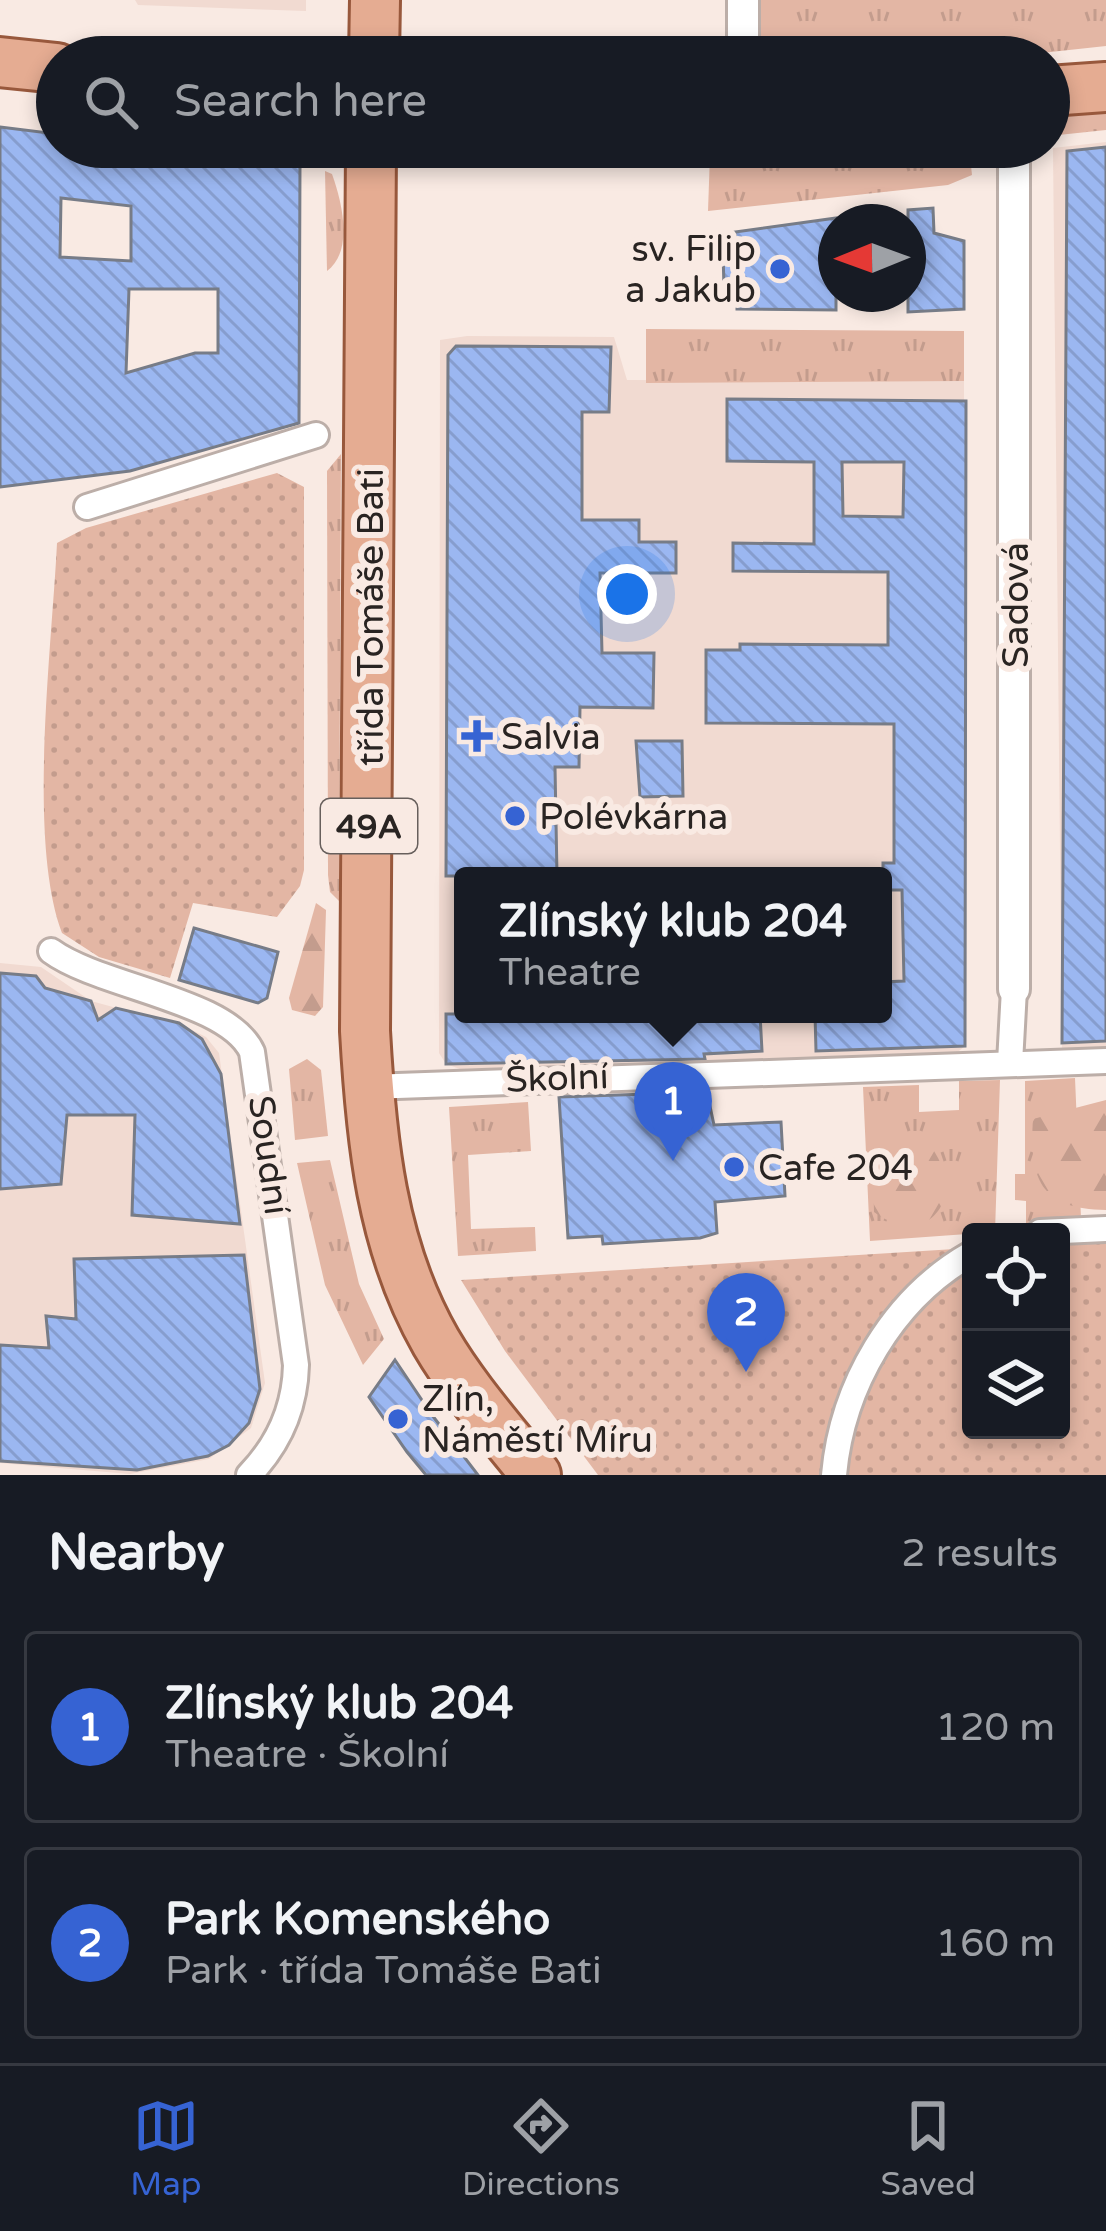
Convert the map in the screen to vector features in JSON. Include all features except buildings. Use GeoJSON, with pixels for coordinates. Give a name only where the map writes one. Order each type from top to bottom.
{"type":"FeatureCollection","features":[{"type":"Feature","properties":{"kind":"main road"},"geometry":{"type":"LineString","coordinates":[[374,36],[375,0]]}},
{"type":"Feature","properties":{"kind":"main road"},"geometry":{"type":"LineString","coordinates":[[0,62],[36,66]]}},
{"type":"Feature","properties":{"kind":"main road"},"geometry":{"type":"LineString","coordinates":[[1070,90],[1106,87]]}},
{"type":"Feature","properties":{"kind":"main road","name":"třída Tomáše Bati"},"geometry":{"type":"LineString","coordinates":[[371,168],[368,1087],[385,1210],[407,1283],[448,1360],[536,1475]]}},
{"type":"Feature","properties":{"kind":"street"},"geometry":{"type":"LineString","coordinates":[[743,0],[743,36]]}},
{"type":"Feature","properties":{"kind":"street","name":"Sadová"},"geometry":{"type":"LineString","coordinates":[[1010,1063],[1014,989],[1014,168]]}},
{"type":"Feature","properties":{"kind":"street"},"geometry":{"type":"LineString","coordinates":[[87,507],[316,435]]}},
{"type":"Feature","properties":{"kind":"street","name":"Soudní"},"geometry":{"type":"LineString","coordinates":[[51,951],[76,967],[226,1022],[252,1052],[296,1365],[294,1398],[282,1431],[249,1475]]}},
{"type":"Feature","properties":{"kind":"street","name":"Školní"},"geometry":{"type":"LineString","coordinates":[[368,1087],[1106,1061]]}},
{"type":"Feature","properties":{"kind":"street"},"geometry":{"type":"LineString","coordinates":[[1070,1231],[1106,1229]]}},
{"type":"Feature","properties":{"kind":"street"},"geometry":{"type":"LineString","coordinates":[[834,1475],[847,1413],[871,1355],[915,1298],[962,1261]]}},
{"type":"Feature","properties":{"kind":"shaded area"},"geometry":{"type":"Polygon","coordinates":[[[135,0],[306,0],[306,11],[138,5],[135,0]]]}},
{"type":"Feature","properties":{"kind":"shaded area"},"geometry":{"type":"Polygon","coordinates":[[[1106,142],[1106,1051],[1062,1053],[1053,168],[1070,168],[1070,146],[1106,142]]]}},
{"type":"Feature","properties":{"kind":"shaded area"},"geometry":{"type":"Polygon","coordinates":[[[614,337],[627,380],[964,381],[965,1046],[954,1055],[460,1069],[446,1064],[439,1053],[440,340],[614,337]]]}},
{"type":"Feature","properties":{"kind":"shaded area"},"geometry":{"type":"Polygon","coordinates":[[[0,963],[41,967],[91,1001],[186,1027],[206,1037],[219,1053],[265,1383],[251,1428],[209,1459],[130,1474],[0,1463],[0,963]]]}},
{"type":"Feature","properties":{"kind":"green space"},"geometry":{"type":"Polygon","coordinates":[[[756,0],[1106,0],[1106,46],[1070,50],[1070,36],[756,36],[756,0]]]}},
{"type":"Feature","properties":{"kind":"green space"},"geometry":{"type":"Polygon","coordinates":[[[1106,110],[1106,130],[1070,134],[1070,115],[1106,110]]]}},
{"type":"Feature","properties":{"kind":"green space"},"geometry":{"type":"Polygon","coordinates":[[[710,168],[971,168],[972,175],[948,185],[708,211],[710,168]]]}},
{"type":"Feature","properties":{"kind":"green space"},"geometry":{"type":"Polygon","coordinates":[[[325,171],[332,174],[343,226],[341,251],[327,271],[325,171]]]}},
{"type":"Feature","properties":{"kind":"green space"},"geometry":{"type":"Polygon","coordinates":[[[646,329],[964,331],[964,381],[646,383],[646,329]]]}},
{"type":"Feature","properties":{"kind":"green space"},"geometry":{"type":"Polygon","coordinates":[[[341,454],[339,901],[330,892],[328,875],[327,471],[341,454]]]}},
{"type":"Feature","properties":{"kind":"green space"},"geometry":{"type":"Polygon","coordinates":[[[277,473],[304,487],[304,870],[300,886],[277,917],[193,903],[170,978],[99,957],[62,933],[52,894],[44,796],[57,543],[86,528],[277,473]]]}},
{"type":"Feature","properties":{"kind":"green space"},"geometry":{"type":"Polygon","coordinates":[[[316,903],[326,910],[323,1007],[315,1016],[292,1010],[289,998],[316,903]]]}},
{"type":"Feature","properties":{"kind":"green space"},"geometry":{"type":"Polygon","coordinates":[[[307,1059],[321,1070],[328,1136],[295,1140],[289,1069],[307,1059]]]}},
{"type":"Feature","properties":{"kind":"green space"},"geometry":{"type":"Polygon","coordinates":[[[1075,1078],[1081,1218],[1026,1223],[1026,1201],[1015,1200],[1015,1174],[1025,1174],[1025,1081],[1075,1078]]]}},
{"type":"Feature","properties":{"kind":"green space"},"geometry":{"type":"Polygon","coordinates":[[[1000,1080],[995,1223],[962,1223],[962,1234],[870,1241],[863,1087],[919,1085],[919,1112],[959,1110],[959,1081],[1000,1080]]]}},
{"type":"Feature","properties":{"kind":"green space"},"geometry":{"type":"Polygon","coordinates":[[[1106,1100],[1106,1210],[1066,1204],[1043,1187],[1037,1174],[1033,1119],[1106,1100]]]}},
{"type":"Feature","properties":{"kind":"green space"},"geometry":{"type":"Polygon","coordinates":[[[528,1102],[531,1151],[468,1155],[471,1229],[535,1227],[536,1251],[458,1256],[449,1107],[528,1102]]]}},
{"type":"Feature","properties":{"kind":"green space"},"geometry":{"type":"Polygon","coordinates":[[[895,1148],[934,1151],[943,1170],[942,1203],[923,1223],[892,1222],[874,1212],[873,1170],[895,1148]]]}},
{"type":"Feature","properties":{"kind":"green space"},"geometry":{"type":"Polygon","coordinates":[[[330,1160],[359,1284],[384,1339],[363,1365],[325,1285],[297,1163],[330,1160]]]}},
{"type":"Feature","properties":{"kind":"green space"},"geometry":{"type":"Polygon","coordinates":[[[1106,1238],[1106,1475],[598,1475],[505,1351],[461,1280],[962,1249],[962,1439],[1070,1439],[1070,1240],[1106,1238]]]}},
{"type":"Feature","properties":{"kind":"place","name":"sv. Filip a Jakub"},"geometry":{"type":"Point","coordinates":[780,269]}},
{"type":"Feature","properties":{"kind":"place","name":"Salvia"},"geometry":{"type":"Point","coordinates":[477,736]}},
{"type":"Feature","properties":{"kind":"place","name":"Polévkárna"},"geometry":{"type":"Point","coordinates":[515,816]}},
{"type":"Feature","properties":{"kind":"place","name":"Zlínský klub 204"},"geometry":{"type":"Point","coordinates":[673,1161]}},
{"type":"Feature","properties":{"kind":"place","name":"Cafe 204"},"geometry":{"type":"Point","coordinates":[734,1167]}},
{"type":"Feature","properties":{"kind":"place","name":"Park Komenského"},"geometry":{"type":"Point","coordinates":[746,1372]}},
{"type":"Feature","properties":{"kind":"place","name":"Zlín, Náměstí Míru"},"geometry":{"type":"Point","coordinates":[398,1419]}}]}
